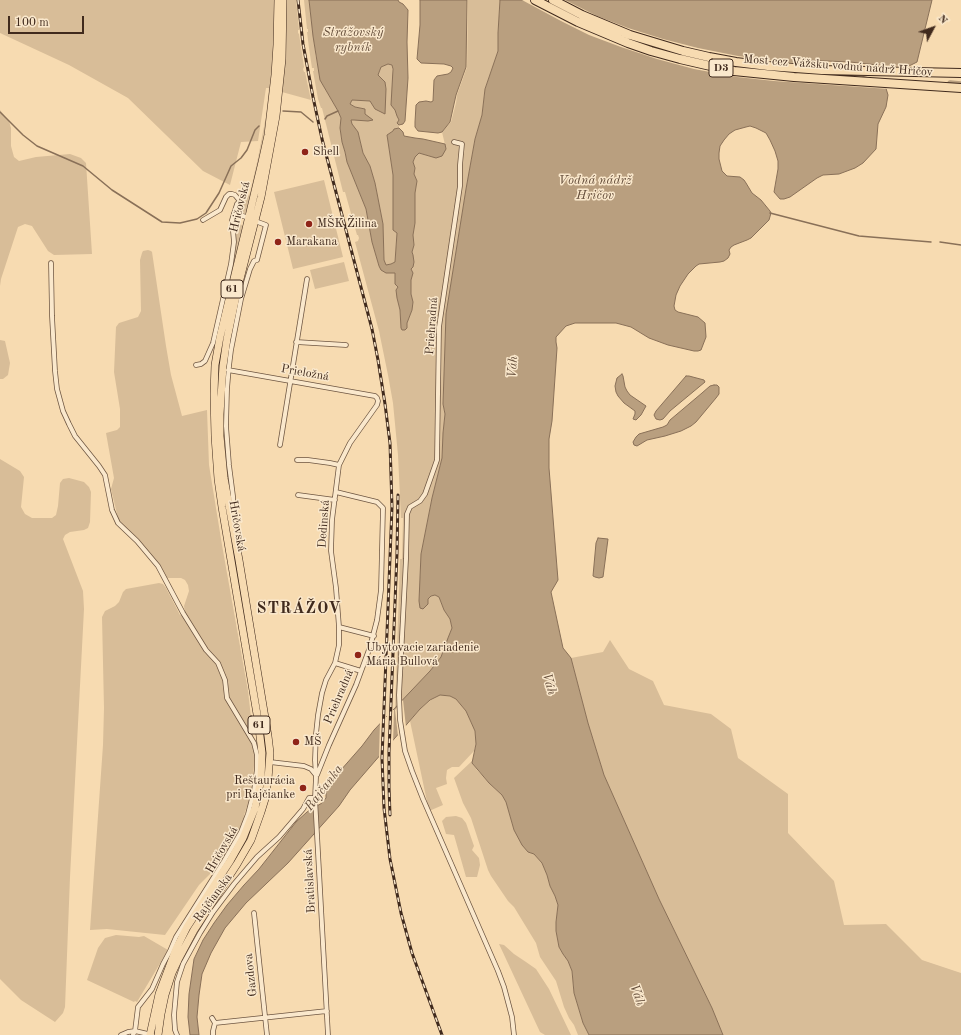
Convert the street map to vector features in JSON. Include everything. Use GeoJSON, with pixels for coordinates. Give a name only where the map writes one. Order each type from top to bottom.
{"type":"FeatureCollection","features":[{"type":"Feature","properties":{"kind":"highway","name":"Most cez Vážsku vodnú nádrž Hričov"},"geometry":{"type":"LineString","coordinates":[[535,0],[578,22],[628,43],[651,51],[706,65],[741,71],[794,77],[961,88]]}},
{"type":"Feature","properties":{"kind":"highway","name":"Most cez Vážsku vodnú nádrž Hričov"},"geometry":{"type":"LineString","coordinates":[[553,0],[582,15],[630,35],[683,51],[716,58],[768,66],[808,69],[961,73]]}},
{"type":"Feature","properties":{"kind":"main road","name":"Hričovská"},"geometry":{"type":"LineString","coordinates":[[150,1035],[159,994],[176,949],[187,927],[230,861],[243,838],[255,808],[261,779],[261,738],[222,507],[216,458],[214,384],[218,350],[225,314],[262,162],[271,114],[276,60],[278,0]]}},
{"type":"Feature","properties":{"kind":"main road","name":"Hričovská"},"geometry":{"type":"LineString","coordinates":[[158,1035],[165,995],[172,972],[194,930],[244,852],[256,829],[265,799],[268,779],[270,762],[266,718],[226,492],[222,457],[220,394],[227,339],[236,294],[250,260],[255,221],[276,116],[282,59],[283,0]]}},
{"type":"Feature","properties":{"kind":"street","name":"Priehradná"},"geometry":{"type":"LineString","coordinates":[[454,142],[462,144],[460,186],[439,327],[437,460],[426,494],[420,501],[409,509],[407,514],[399,703],[405,751],[420,792],[498,971],[509,1003],[514,1035]]}},
{"type":"Feature","properties":{"kind":"street"},"geometry":{"type":"LineString","coordinates":[[196,365],[205,361],[213,343],[231,264],[234,242],[232,220],[237,204],[240,201],[236,195],[229,194],[220,210],[203,220]]}},
{"type":"Feature","properties":{"kind":"street"},"geometry":{"type":"LineString","coordinates":[[234,214],[255,221]]}},
{"type":"Feature","properties":{"kind":"street","name":"Hričovská"},"geometry":{"type":"LineString","coordinates":[[234,533],[234,503],[226,426],[228,370],[230,350],[241,298],[250,269],[250,260],[257,260],[266,225],[255,221]]}},
{"type":"Feature","properties":{"kind":"street","name":"Hričovská"},"geometry":{"type":"LineString","coordinates":[[51,262],[55,371],[57,389],[66,417],[75,436],[99,466],[104,475],[112,510],[118,523],[137,541],[158,566],[182,613],[206,650],[218,663],[225,680],[226,698],[254,743],[257,755],[254,791],[248,814],[241,832],[176,937],[152,989],[138,1007],[134,1033]]}},
{"type":"Feature","properties":{"kind":"street"},"geometry":{"type":"LineString","coordinates":[[280,445],[307,279]]}},
{"type":"Feature","properties":{"kind":"street"},"geometry":{"type":"LineString","coordinates":[[296,342],[346,345]]}},
{"type":"Feature","properties":{"kind":"street","name":"Prieložná"},"geometry":{"type":"LineString","coordinates":[[228,370],[375,396],[377,398]]}},
{"type":"Feature","properties":{"kind":"street","name":"Dedinská"},"geometry":{"type":"LineString","coordinates":[[316,777],[314,760],[318,715],[322,693],[326,680],[335,663],[339,644],[340,627],[331,551],[332,520],[339,465],[350,443],[377,405],[377,398]]}},
{"type":"Feature","properties":{"kind":"street"},"geometry":{"type":"LineString","coordinates":[[297,460],[308,460],[339,465]]}},
{"type":"Feature","properties":{"kind":"street","name":"Priehradná"},"geometry":{"type":"LineString","coordinates":[[316,777],[368,655],[379,612],[381,590],[384,509],[377,502],[336,492]]}},
{"type":"Feature","properties":{"kind":"street"},"geometry":{"type":"LineString","coordinates":[[298,495],[335,500]]}},
{"type":"Feature","properties":{"kind":"street"},"geometry":{"type":"LineString","coordinates":[[340,627],[374,636]]}},
{"type":"Feature","properties":{"kind":"street"},"geometry":{"type":"LineString","coordinates":[[335,663],[361,671]]}},
{"type":"Feature","properties":{"kind":"street"},"geometry":{"type":"LineString","coordinates":[[270,762],[304,766],[311,769],[316,777]]}},
{"type":"Feature","properties":{"kind":"street","name":"Bratislavská"},"geometry":{"type":"LineString","coordinates":[[316,777],[315,803],[328,1035]]}},
{"type":"Feature","properties":{"kind":"street","name":"Rajčianska"},"geometry":{"type":"LineString","coordinates":[[177,1035],[175,1030],[174,1015],[178,982],[184,964],[200,934],[213,912],[243,873],[279,837],[303,809],[309,798],[315,798]]}},
{"type":"Feature","properties":{"kind":"street","name":"Gazdova"},"geometry":{"type":"LineString","coordinates":[[254,913],[267,1035]]}},
{"type":"Feature","properties":{"kind":"street"},"geometry":{"type":"LineString","coordinates":[[215,1023],[327,1011]]}},
{"type":"Feature","properties":{"kind":"street"},"geometry":{"type":"LineString","coordinates":[[212,1018],[215,1023],[213,1035]]}},
{"type":"Feature","properties":{"kind":"street"},"geometry":{"type":"LineString","coordinates":[[121,1035],[134,1033],[150,1035]]}},
{"type":"Feature","properties":{"kind":"shaded area"},"geometry":{"type":"Polygon","coordinates":[[[0,0],[296,0],[298,33],[304,67],[303,69],[311,100],[271,89],[263,142],[247,211],[242,214],[239,212],[239,208],[250,193],[266,116],[269,88],[266,88],[258,141],[241,142],[230,185],[203,171],[128,98],[69,65],[0,33],[0,0]]]}},
{"type":"Feature","properties":{"kind":"shaded area"},"geometry":{"type":"Polygon","coordinates":[[[304,0],[309,0],[316,58],[324,87],[341,118],[340,128],[347,162],[366,209],[372,242],[379,266],[395,273],[395,284],[398,287],[397,298],[400,310],[401,328],[407,328],[413,302],[411,294],[411,269],[414,245],[413,235],[417,181],[414,174],[415,168],[413,163],[419,152],[429,156],[446,149],[442,132],[451,122],[457,95],[467,67],[468,0],[500,0],[498,51],[485,89],[482,115],[475,139],[446,314],[443,404],[445,414],[442,458],[432,498],[421,554],[419,601],[428,599],[435,595],[439,597],[444,610],[450,619],[452,628],[441,657],[395,710],[400,559],[402,559],[403,518],[401,518],[398,455],[393,403],[379,331],[355,242],[358,241],[359,238],[345,192],[343,192],[322,108],[318,99],[313,71],[314,68],[312,68],[309,48],[304,0]]]}},
{"type":"Feature","properties":{"kind":"shaded area"},"geometry":{"type":"Polygon","coordinates":[[[388,64],[392,65],[395,110],[399,120],[397,123],[399,128],[394,129],[387,135],[393,175],[397,233],[395,262],[386,265],[384,260],[383,224],[375,183],[370,166],[363,153],[358,132],[351,120],[365,114],[365,109],[355,107],[350,104],[352,100],[371,101],[375,109],[386,89],[385,82],[378,75],[381,67],[388,64]]]}},
{"type":"Feature","properties":{"kind":"shaded area"},"geometry":{"type":"Polygon","coordinates":[[[0,110],[9,121],[11,128],[11,146],[14,157],[19,161],[36,157],[70,154],[81,158],[86,163],[92,254],[54,255],[48,251],[32,226],[25,224],[18,227],[0,286],[0,110]]]}},
{"type":"Feature","properties":{"kind":"shaded area","name":"MŠK Žilina"},"geometry":{"type":"Polygon","coordinates":[[[324,180],[343,257],[293,269],[274,192],[324,180]]]}},
{"type":"Feature","properties":{"kind":"shaded area"},"geometry":{"type":"Polygon","coordinates":[[[234,220],[243,226],[216,343],[214,342],[235,242],[234,220]]]}},
{"type":"Feature","properties":{"kind":"shaded area"},"geometry":{"type":"Polygon","coordinates":[[[148,250],[152,252],[171,375],[182,416],[207,410],[209,465],[248,691],[255,752],[252,792],[244,815],[242,842],[199,885],[165,935],[107,929],[90,930],[103,745],[104,708],[102,617],[105,611],[115,606],[119,602],[123,592],[126,589],[159,583],[163,584],[166,588],[180,615],[183,616],[185,613],[184,606],[189,591],[185,580],[181,578],[166,578],[159,566],[138,539],[120,523],[111,489],[114,478],[106,433],[117,430],[120,427],[120,409],[114,372],[116,327],[119,323],[138,317],[141,311],[140,260],[143,251],[148,250]]]}},
{"type":"Feature","properties":{"kind":"shaded area"},"geometry":{"type":"Polygon","coordinates":[[[344,262],[349,281],[315,289],[310,270],[344,262]]]}},
{"type":"Feature","properties":{"kind":"shaded area"},"geometry":{"type":"Polygon","coordinates":[[[0,340],[5,341],[10,363],[8,375],[3,379],[0,379],[0,340]]]}},
{"type":"Feature","properties":{"kind":"shaded area"},"geometry":{"type":"Polygon","coordinates":[[[0,459],[20,471],[24,477],[21,507],[25,514],[32,518],[52,518],[56,515],[60,483],[63,479],[69,478],[84,482],[89,487],[91,492],[90,522],[88,528],[70,532],[65,535],[63,539],[83,591],[84,609],[70,877],[65,1007],[63,1013],[55,1022],[21,1000],[0,979],[0,459]]]}},
{"type":"Feature","properties":{"kind":"shaded area"},"geometry":{"type":"Polygon","coordinates":[[[610,640],[629,669],[653,681],[664,705],[711,714],[731,729],[738,758],[788,794],[788,833],[834,881],[844,925],[886,924],[922,960],[961,973],[961,1035],[723,1035],[712,1008],[659,899],[604,775],[588,723],[571,658],[603,652],[610,640]]]}},
{"type":"Feature","properties":{"kind":"shaded area"},"geometry":{"type":"Polygon","coordinates":[[[440,695],[450,696],[456,699],[466,711],[475,731],[476,744],[474,751],[459,767],[452,767],[447,770],[447,784],[436,788],[443,805],[429,811],[410,721],[421,708],[440,695]]]}},
{"type":"Feature","properties":{"kind":"shaded area"},"geometry":{"type":"Polygon","coordinates":[[[473,760],[472,763],[477,770],[502,795],[506,802],[514,830],[528,852],[534,854],[542,863],[558,905],[556,931],[559,947],[568,961],[572,971],[574,993],[583,1023],[589,1035],[578,1035],[564,1007],[556,981],[540,957],[536,943],[514,907],[508,901],[488,870],[471,818],[463,803],[454,778],[473,760]]]}},
{"type":"Feature","properties":{"kind":"shaded area"},"geometry":{"type":"Polygon","coordinates":[[[456,816],[462,818],[466,823],[474,846],[472,850],[479,858],[480,865],[477,877],[466,877],[454,835],[446,834],[442,821],[446,817],[456,816]]]}},
{"type":"Feature","properties":{"kind":"shaded area"},"geometry":{"type":"Polygon","coordinates":[[[116,935],[144,936],[168,950],[137,1002],[134,1002],[87,980],[98,948],[105,938],[116,935]]]}},
{"type":"Feature","properties":{"kind":"shaded area"},"geometry":{"type":"Polygon","coordinates":[[[499,944],[504,945],[536,969],[549,989],[571,1035],[545,1035],[540,1032],[499,944]]]}},
{"type":"Feature","properties":{"kind":"water","name":"Strážovský rybník"},"geometry":{"type":"Polygon","coordinates":[[[309,0],[398,0],[408,10],[408,78],[405,121],[403,124],[399,125],[397,123],[399,120],[391,105],[392,65],[388,64],[381,67],[378,75],[385,82],[385,114],[375,109],[370,101],[352,100],[350,104],[355,107],[365,109],[365,114],[373,120],[351,120],[358,132],[363,153],[370,166],[375,183],[383,224],[384,260],[386,265],[395,262],[397,233],[393,230],[393,175],[387,135],[394,129],[399,128],[403,132],[404,136],[445,144],[446,149],[442,156],[436,158],[419,153],[413,162],[415,168],[414,174],[417,181],[413,235],[414,245],[412,252],[414,262],[411,269],[413,273],[411,280],[411,294],[413,302],[407,328],[405,330],[402,330],[401,328],[400,310],[396,290],[398,287],[395,284],[395,273],[386,273],[381,270],[379,266],[372,242],[366,209],[347,162],[340,128],[341,118],[320,80],[309,0]]]}},
{"type":"Feature","properties":{"kind":"water","name":"Strážovský rybník"},"geometry":{"type":"Polygon","coordinates":[[[420,0],[467,0],[466,67],[456,95],[450,122],[442,132],[438,133],[418,131],[415,127],[416,105],[419,102],[433,101],[434,80],[437,76],[448,74],[453,68],[444,64],[421,63],[417,59],[420,25],[420,0]]]}},
{"type":"Feature","properties":{"kind":"water","name":"Vodná nádrž Hričov"},"geometry":{"type":"Polygon","coordinates":[[[500,0],[932,0],[917,62],[905,68],[850,62],[803,60],[801,62],[806,69],[821,78],[838,74],[861,76],[878,80],[885,85],[888,95],[886,107],[878,124],[876,149],[863,163],[855,168],[839,174],[823,175],[790,197],[780,199],[774,192],[778,161],[766,133],[750,126],[735,130],[729,134],[720,146],[719,159],[722,171],[727,176],[740,177],[744,180],[752,193],[761,200],[771,213],[769,220],[751,238],[731,247],[728,258],[720,262],[699,264],[688,274],[680,286],[676,295],[674,306],[675,310],[698,317],[705,323],[706,337],[701,350],[694,351],[668,345],[649,338],[631,327],[616,323],[575,323],[566,326],[556,337],[557,348],[552,421],[549,439],[549,468],[558,580],[551,592],[563,648],[571,658],[588,723],[604,775],[659,899],[712,1008],[723,1035],[589,1035],[583,1023],[574,993],[572,971],[568,961],[559,947],[556,931],[558,905],[542,863],[534,854],[528,852],[522,845],[514,830],[506,802],[502,795],[489,783],[472,763],[476,744],[475,731],[466,711],[456,699],[450,696],[440,695],[430,700],[420,709],[350,790],[339,806],[288,863],[246,903],[225,928],[211,953],[202,974],[197,1017],[199,1035],[190,1035],[188,1017],[189,994],[194,959],[203,940],[227,905],[259,869],[296,822],[307,812],[322,803],[326,798],[327,788],[333,779],[374,730],[430,671],[441,657],[452,628],[450,619],[444,610],[439,597],[435,595],[431,596],[428,599],[428,604],[423,609],[420,608],[421,554],[432,498],[442,458],[445,414],[443,404],[446,314],[475,139],[482,115],[485,89],[498,51],[500,0]]]}},
{"type":"Feature","properties":{"kind":"water"},"geometry":{"type":"Polygon","coordinates":[[[622,374],[625,387],[630,395],[646,406],[636,420],[633,419],[635,411],[624,403],[616,392],[615,386],[617,378],[622,374]]]}},
{"type":"Feature","properties":{"kind":"water"},"geometry":{"type":"Polygon","coordinates":[[[686,376],[704,380],[705,382],[670,411],[663,419],[656,419],[654,415],[656,411],[686,376]]]}},
{"type":"Feature","properties":{"kind":"water"},"geometry":{"type":"Polygon","coordinates":[[[714,385],[719,387],[719,394],[691,426],[681,431],[647,440],[637,446],[634,445],[633,442],[639,434],[667,425],[670,420],[710,386],[714,385]]]}},
{"type":"Feature","properties":{"kind":"water"},"geometry":{"type":"Polygon","coordinates":[[[598,538],[608,539],[603,577],[599,578],[593,576],[596,543],[598,538]]]}},
{"type":"Feature","properties":{"kind":"pier"},"geometry":{"type":"Polygon","coordinates":[[[522,0],[565,0],[597,16],[663,39],[738,56],[804,63],[803,64],[818,74],[879,78],[887,84],[889,89],[774,81],[737,77],[694,69],[657,59],[589,35],[522,0]]]}},
{"type":"Feature","properties":{"kind":"pier"},"geometry":{"type":"Polygon","coordinates":[[[860,65],[914,66],[905,70],[860,65]]]}},
{"type":"Feature","properties":{"kind":"pier"},"geometry":{"type":"Polygon","coordinates":[[[403,700],[406,727],[398,736],[395,710],[403,700]]]}},
{"type":"Feature","properties":{"kind":"pier"},"geometry":{"type":"Polygon","coordinates":[[[391,710],[394,710],[393,744],[381,757],[379,757],[380,721],[387,717],[387,714],[391,710]]]}},
{"type":"Feature","properties":{"kind":"waterway"},"geometry":{"type":"LineString","coordinates":[[950,83],[961,84]]}},
{"type":"Feature","properties":{"kind":"waterway"},"geometry":{"type":"LineString","coordinates":[[283,111],[301,112],[313,122]]}},
{"type":"Feature","properties":{"kind":"waterway"},"geometry":{"type":"LineString","coordinates":[[325,119],[327,116],[338,111]]}},
{"type":"Feature","properties":{"kind":"waterway"},"geometry":{"type":"LineString","coordinates":[[0,112],[23,135],[37,146],[83,166],[112,190],[162,222],[180,223],[197,219],[206,213],[219,193],[231,166],[241,158],[247,150],[255,130],[259,126]]}},
{"type":"Feature","properties":{"kind":"waterway"},"geometry":{"type":"LineString","coordinates":[[770,213],[859,236],[931,242]]}},
{"type":"Feature","properties":{"kind":"waterway"},"geometry":{"type":"LineString","coordinates":[[940,242],[961,245]]}},
{"type":"Feature","properties":{"kind":"railway"},"geometry":{"type":"LineString","coordinates":[[298,0],[303,44],[322,139],[372,329],[385,404],[390,443],[392,507],[382,758],[384,808],[390,859],[401,913],[412,953],[442,1035]]}},
{"type":"Feature","properties":{"kind":"railway"},"geometry":{"type":"LineString","coordinates":[[390,815],[389,752],[398,495]]}},
{"type":"Feature","properties":{"kind":"place","name":"Shell"},"geometry":{"type":"Point","coordinates":[305,152]}},
{"type":"Feature","properties":{"kind":"place","name":"MŠK Žilina"},"geometry":{"type":"Point","coordinates":[309,224]}},
{"type":"Feature","properties":{"kind":"place","name":"Marakana"},"geometry":{"type":"Point","coordinates":[278,242]}},
{"type":"Feature","properties":{"kind":"place","name":"Ubytovacie zariadenie Mária Bullová"},"geometry":{"type":"Point","coordinates":[358,655]}},
{"type":"Feature","properties":{"kind":"place","name":"MŠ"},"geometry":{"type":"Point","coordinates":[296,742]}},
{"type":"Feature","properties":{"kind":"place","name":"Reštaurácia pri Rajčianke"},"geometry":{"type":"Point","coordinates":[303,788]}},
{"type":"Feature","properties":{"kind":"district","name":"STRÁŽOV"},"geometry":{"type":"Point","coordinates":[299,609]}},
{"type":"Feature","properties":{"kind":"water label","name":"Váh"},"geometry":{"type":"Point","coordinates":[513,367]}},
{"type":"Feature","properties":{"kind":"water label","name":"Váh"},"geometry":{"type":"Point","coordinates":[549,684]}},
{"type":"Feature","properties":{"kind":"water label","name":"Rajčanka"},"geometry":{"type":"Point","coordinates":[324,788]}},
{"type":"Feature","properties":{"kind":"water label","name":"Váh"},"geometry":{"type":"Point","coordinates":[637,995]}}]}
